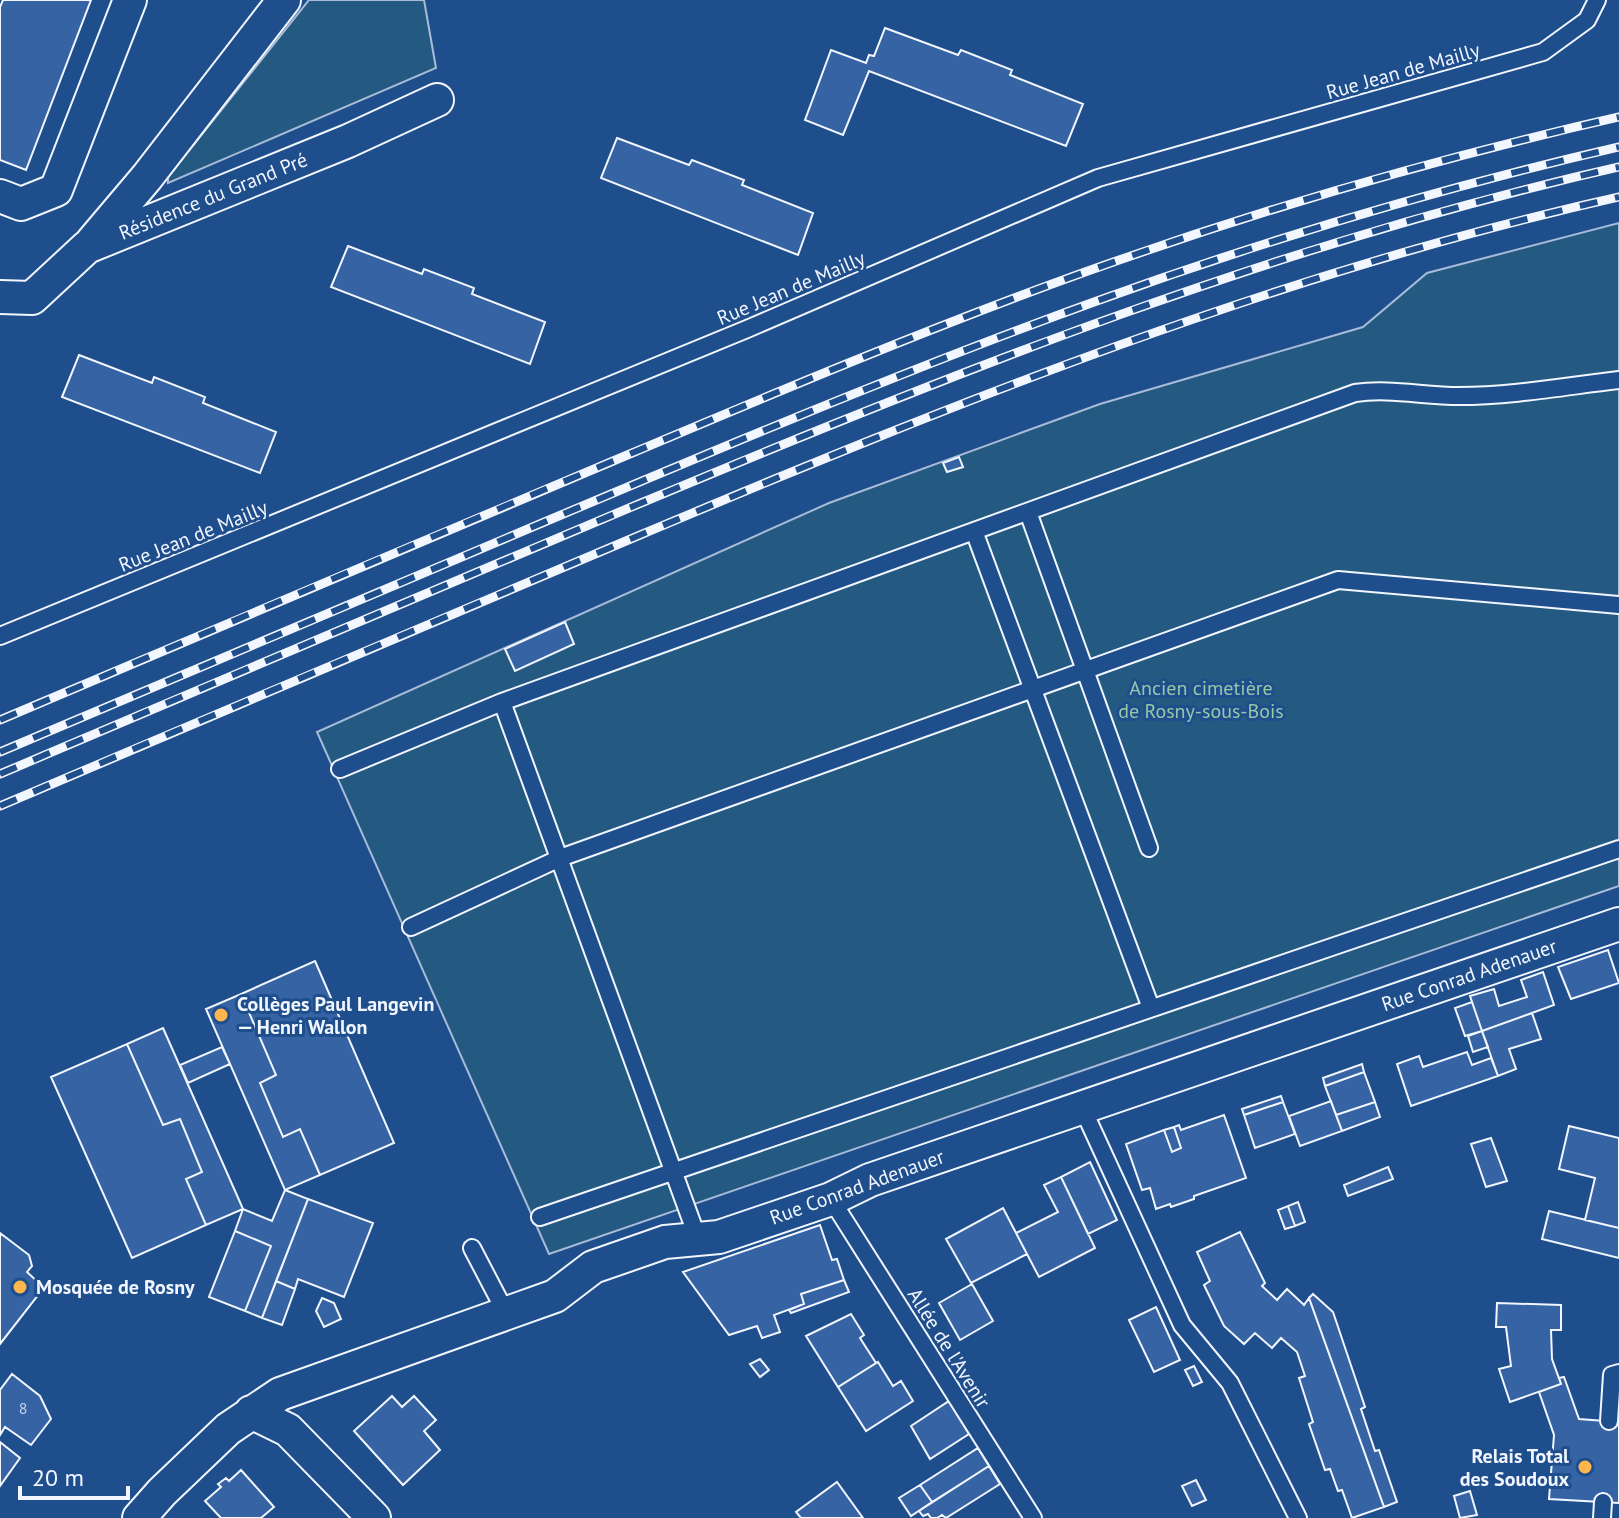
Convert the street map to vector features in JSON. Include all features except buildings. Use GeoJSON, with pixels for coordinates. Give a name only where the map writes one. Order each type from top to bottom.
{"type":"FeatureCollection","features":[{"type":"Feature","properties":{"kind":"street"},"geometry":{"type":"LineString","coordinates":[[0,196],[21,204],[56,190],[130,0]]}},
{"type":"Feature","properties":{"kind":"street"},"geometry":{"type":"LineString","coordinates":[[87,247],[147,177],[284,0]]}},
{"type":"Feature","properties":{"kind":"street","name":"Résidence du Grand Pré"},"geometry":{"type":"LineString","coordinates":[[0,297],[32,298],[87,247],[348,141],[437,100]]}},
{"type":"Feature","properties":{"kind":"street","name":"Rue Conrad Adenauer"},"geometry":{"type":"LineString","coordinates":[[139,1518],[228,1429],[280,1394],[555,1296],[593,1267],[665,1242],[719,1237],[831,1199],[870,1180],[1619,924]]}},
{"type":"Feature","properties":{"kind":"street"},"geometry":{"type":"LineString","coordinates":[[251,1412],[288,1430],[374,1518]]}},
{"type":"Feature","properties":{"kind":"lane","name":"Rue Jean de Mailly"},"geometry":{"type":"LineString","coordinates":[[0,636],[747,329],[1098,178],[1543,52],[1587,20],[1597,0]]}},
{"type":"Feature","properties":{"kind":"lane"},"geometry":{"type":"LineString","coordinates":[[340,769],[502,702],[1355,393],[1374,390],[1425,396],[1464,396],[1619,380]]}},
{"type":"Feature","properties":{"kind":"lane"},"geometry":{"type":"LineString","coordinates":[[1028,512],[1149,848]]}},
{"type":"Feature","properties":{"kind":"lane"},"geometry":{"type":"LineString","coordinates":[[974,531],[1151,1008]]}},
{"type":"Feature","properties":{"kind":"lane"},"geometry":{"type":"LineString","coordinates":[[411,927],[560,858],[1338,580],[1619,605]]}},
{"type":"Feature","properties":{"kind":"lane"},"geometry":{"type":"LineString","coordinates":[[502,702],[698,1239]]}},
{"type":"Feature","properties":{"kind":"lane"},"geometry":{"type":"LineString","coordinates":[[540,1217],[1619,849]]}},
{"type":"Feature","properties":{"kind":"lane"},"geometry":{"type":"LineString","coordinates":[[1082,1107],[1182,1325],[1230,1383],[1298,1518]]}},
{"type":"Feature","properties":{"kind":"lane","name":"Allée de l'Avenir"},"geometry":{"type":"LineString","coordinates":[[831,1199],[1033,1518]]}},
{"type":"Feature","properties":{"kind":"lane"},"geometry":{"type":"LineString","coordinates":[[472,1248],[506,1313]]}},
{"type":"Feature","properties":{"kind":"lane"},"geometry":{"type":"LineString","coordinates":[[1609,1421],[1612,1375],[1619,1373]]}},
{"type":"Feature","properties":{"kind":"green space"},"geometry":{"type":"Polygon","coordinates":[[[309,0],[424,0],[436,68],[168,183],[168,177],[309,0]]]}},
{"type":"Feature","properties":{"kind":"green space","name":"Ancien cimetière de Rosny-sous-Bois"},"geometry":{"type":"Polygon","coordinates":[[[1619,223],[1619,886],[549,1254],[317,732],[829,503],[1100,404],[1363,327],[1427,273],[1619,223]]]}},
{"type":"Feature","properties":{"kind":"railway"},"geometry":{"type":"LineString","coordinates":[[0,720],[739,408],[1027,293],[1216,227],[1349,187],[1619,117]]}},
{"type":"Feature","properties":{"kind":"railway"},"geometry":{"type":"LineString","coordinates":[[0,752],[693,460],[1027,327],[1223,257],[1354,217],[1619,147]]}},
{"type":"Feature","properties":{"kind":"railway"},"geometry":{"type":"LineString","coordinates":[[0,774],[641,503],[1002,358],[1245,272],[1368,233],[1619,167]]}},
{"type":"Feature","properties":{"kind":"railway"},"geometry":{"type":"LineString","coordinates":[[0,806],[875,438],[1118,345],[1366,263],[1619,197]]}},
{"type":"Feature","properties":{"kind":"place","name":"Collèges Paul Langevin — Henri Wallon"},"geometry":{"type":"Point","coordinates":[221,1015]}},
{"type":"Feature","properties":{"kind":"place","name":"Mosquée de Rosny"},"geometry":{"type":"Point","coordinates":[20,1287]}},
{"type":"Feature","properties":{"kind":"place","name":"Relais Total des Soudoux"},"geometry":{"type":"Point","coordinates":[1585,1467]}}]}
